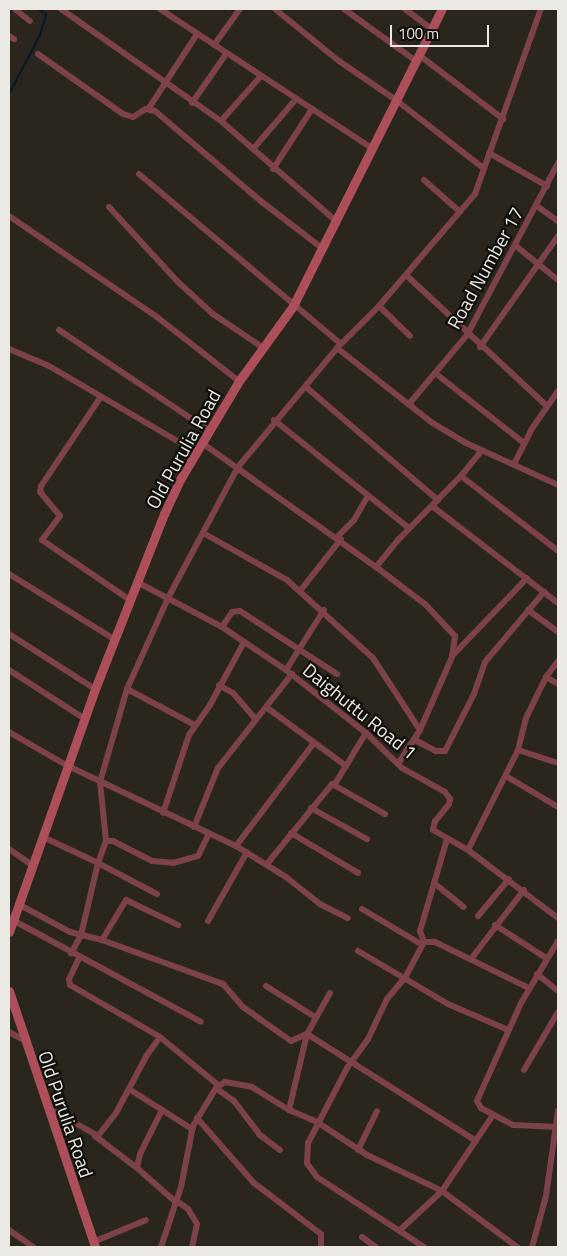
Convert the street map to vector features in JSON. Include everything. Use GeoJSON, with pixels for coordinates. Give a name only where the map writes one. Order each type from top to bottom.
{"type":"FeatureCollection","features":[{"type":"Feature","properties":{"kind":"main road","name":"Old Purulia Road"},"geometry":{"type":"LineString","coordinates":[[9,932],[11,919],[43,837],[95,688],[164,514],[196,452],[239,381],[293,306],[337,222],[442,9]]}},
{"type":"Feature","properties":{"kind":"main road","name":"Old Purulia Road"},"geometry":{"type":"LineString","coordinates":[[9,991],[22,1039],[94,1245]]}},
{"type":"Feature","properties":{"kind":"street"},"geometry":{"type":"LineString","coordinates":[[14,9],[30,21]]}},
{"type":"Feature","properties":{"kind":"street"},"geometry":{"type":"LineString","coordinates":[[61,9],[124,50],[166,85],[221,121],[337,222]]}},
{"type":"Feature","properties":{"kind":"street"},"geometry":{"type":"LineString","coordinates":[[160,9],[373,149]]}},
{"type":"Feature","properties":{"kind":"street"},"geometry":{"type":"LineString","coordinates":[[214,46],[240,9]]}},
{"type":"Feature","properties":{"kind":"street"},"geometry":{"type":"LineString","coordinates":[[275,9],[339,61],[396,100],[483,168]]}},
{"type":"Feature","properties":{"kind":"street"},"geometry":{"type":"LineString","coordinates":[[344,9],[503,119]]}},
{"type":"Feature","properties":{"kind":"street"},"geometry":{"type":"LineString","coordinates":[[406,9],[432,29]]}},
{"type":"Feature","properties":{"kind":"street"},"geometry":{"type":"LineString","coordinates":[[71,954],[81,935],[98,864],[106,841],[100,782],[127,689],[168,598],[238,467],[274,420],[306,386],[339,346],[379,306],[475,194],[541,9]]}},
{"type":"Feature","properties":{"kind":"street"},"geometry":{"type":"LineString","coordinates":[[38,54],[123,114],[133,117],[149,108],[166,85],[197,34]]}},
{"type":"Feature","properties":{"kind":"street"},"geometry":{"type":"LineString","coordinates":[[192,103],[226,54]]}},
{"type":"Feature","properties":{"kind":"street"},"geometry":{"type":"LineString","coordinates":[[221,121],[261,76]]}},
{"type":"Feature","properties":{"kind":"street"},"geometry":{"type":"LineString","coordinates":[[253,149],[296,99]]}},
{"type":"Feature","properties":{"kind":"street"},"geometry":{"type":"LineString","coordinates":[[149,108],[262,202],[323,248]]}},
{"type":"Feature","properties":{"kind":"street"},"geometry":{"type":"LineString","coordinates":[[273,168],[312,109]]}},
{"type":"Feature","properties":{"kind":"street"},"geometry":{"type":"LineString","coordinates":[[489,153],[547,186]]}},
{"type":"Feature","properties":{"kind":"street","name":"Road Number 17"},"geometry":{"type":"LineString","coordinates":[[409,404],[467,335],[516,246],[558,163]]}},
{"type":"Feature","properties":{"kind":"street"},"geometry":{"type":"LineString","coordinates":[[140,174],[339,346],[431,422],[482,450],[558,485]]}},
{"type":"Feature","properties":{"kind":"street"},"geometry":{"type":"LineString","coordinates":[[424,180],[460,212]]}},
{"type":"Feature","properties":{"kind":"street"},"geometry":{"type":"LineString","coordinates":[[537,206],[558,221]]}},
{"type":"Feature","properties":{"kind":"street"},"geometry":{"type":"LineString","coordinates":[[109,207],[178,282],[213,314],[262,347]]}},
{"type":"Feature","properties":{"kind":"street"},"geometry":{"type":"LineString","coordinates":[[9,216],[157,317],[239,381]]}},
{"type":"Feature","properties":{"kind":"street"},"geometry":{"type":"LineString","coordinates":[[480,347],[558,236]]}},
{"type":"Feature","properties":{"kind":"street"},"geometry":{"type":"LineString","coordinates":[[516,246],[558,280]]}},
{"type":"Feature","properties":{"kind":"street"},"geometry":{"type":"LineString","coordinates":[[406,275],[467,335],[547,406]]}},
{"type":"Feature","properties":{"kind":"street"},"geometry":{"type":"LineString","coordinates":[[379,306],[410,336]]}},
{"type":"Feature","properties":{"kind":"street"},"geometry":{"type":"LineString","coordinates":[[59,330],[210,431]]}},
{"type":"Feature","properties":{"kind":"street"},"geometry":{"type":"LineString","coordinates":[[9,349],[49,366],[100,398],[196,452]]}},
{"type":"Feature","properties":{"kind":"street"},"geometry":{"type":"LineString","coordinates":[[435,373],[524,443]]}},
{"type":"Feature","properties":{"kind":"street"},"geometry":{"type":"LineString","coordinates":[[306,386],[438,500]]}},
{"type":"Feature","properties":{"kind":"street"},"geometry":{"type":"LineString","coordinates":[[514,464],[524,443],[547,406],[556,400],[558,391]]}},
{"type":"Feature","properties":{"kind":"street"},"geometry":{"type":"LineString","coordinates":[[100,398],[41,486],[40,492],[60,516],[44,533],[42,540],[130,600]]}},
{"type":"Feature","properties":{"kind":"street"},"geometry":{"type":"LineString","coordinates":[[274,420],[409,528]]}},
{"type":"Feature","properties":{"kind":"street"},"geometry":{"type":"LineString","coordinates":[[202,444],[339,538],[425,604],[452,630],[456,641],[452,657],[415,740],[398,764]]}},
{"type":"Feature","properties":{"kind":"street"},"geometry":{"type":"LineString","coordinates":[[376,567],[409,528],[461,476],[482,450]]}},
{"type":"Feature","properties":{"kind":"street"},"geometry":{"type":"LineString","coordinates":[[461,476],[558,551]]}},
{"type":"Feature","properties":{"kind":"street"},"geometry":{"type":"LineString","coordinates":[[300,591],[354,520],[368,496]]}},
{"type":"Feature","properties":{"kind":"street"},"geometry":{"type":"LineString","coordinates":[[432,506],[558,603]]}},
{"type":"Feature","properties":{"kind":"street"},"geometry":{"type":"LineString","coordinates":[[204,533],[262,564],[324,610],[372,658],[420,730]]}},
{"type":"Feature","properties":{"kind":"street"},"geometry":{"type":"LineString","coordinates":[[9,574],[114,639]]}},
{"type":"Feature","properties":{"kind":"street"},"geometry":{"type":"LineString","coordinates":[[452,657],[527,578]]}},
{"type":"Feature","properties":{"kind":"street","name":"Daighuttu Road 1"},"geometry":{"type":"LineString","coordinates":[[137,582],[222,627],[289,672],[366,733],[398,764],[449,795],[449,804],[433,826],[437,834],[447,840]]}},
{"type":"Feature","properties":{"kind":"street"},"geometry":{"type":"LineString","coordinates":[[415,740],[436,751],[445,751],[474,694],[485,662],[544,592]]}},
{"type":"Feature","properties":{"kind":"street"},"geometry":{"type":"LineString","coordinates":[[222,627],[237,610],[336,674]]}},
{"type":"Feature","properties":{"kind":"street"},"geometry":{"type":"LineString","coordinates":[[194,827],[218,768],[266,707],[289,672],[299,649],[324,610]]}},
{"type":"Feature","properties":{"kind":"street"},"geometry":{"type":"LineString","coordinates":[[528,610],[558,632]]}},
{"type":"Feature","properties":{"kind":"street"},"geometry":{"type":"LineString","coordinates":[[9,634],[95,688]]}},
{"type":"Feature","properties":{"kind":"street"},"geometry":{"type":"LineString","coordinates":[[163,813],[184,746],[244,642]]}},
{"type":"Feature","properties":{"kind":"street"},"geometry":{"type":"LineString","coordinates":[[468,850],[518,750],[526,718],[546,677],[558,661]]}},
{"type":"Feature","properties":{"kind":"street"},"geometry":{"type":"LineString","coordinates":[[9,670],[85,719]]}},
{"type":"Feature","properties":{"kind":"street"},"geometry":{"type":"LineString","coordinates":[[546,677],[558,684]]}},
{"type":"Feature","properties":{"kind":"street"},"geometry":{"type":"LineString","coordinates":[[219,685],[233,693],[256,720]]}},
{"type":"Feature","properties":{"kind":"street"},"geometry":{"type":"LineString","coordinates":[[127,689],[195,725]]}},
{"type":"Feature","properties":{"kind":"street"},"geometry":{"type":"LineString","coordinates":[[266,707],[346,766]]}},
{"type":"Feature","properties":{"kind":"street"},"geometry":{"type":"LineString","coordinates":[[9,732],[68,766],[247,852],[267,864],[320,904],[348,918]]}},
{"type":"Feature","properties":{"kind":"street"},"geometry":{"type":"LineString","coordinates":[[335,784],[366,733]]}},
{"type":"Feature","properties":{"kind":"street"},"geometry":{"type":"LineString","coordinates":[[236,846],[314,743]]}},
{"type":"Feature","properties":{"kind":"street"},"geometry":{"type":"LineString","coordinates":[[518,750],[558,763]]}},
{"type":"Feature","properties":{"kind":"street"},"geometry":{"type":"LineString","coordinates":[[506,776],[558,807]]}},
{"type":"Feature","properties":{"kind":"street"},"geometry":{"type":"LineString","coordinates":[[267,864],[328,785],[335,784],[385,814]]}},
{"type":"Feature","properties":{"kind":"street"},"geometry":{"type":"LineString","coordinates":[[311,808],[368,839]]}},
{"type":"Feature","properties":{"kind":"street"},"geometry":{"type":"LineString","coordinates":[[106,841],[113,840],[152,861],[173,863],[198,856],[209,833]]}},
{"type":"Feature","properties":{"kind":"street"},"geometry":{"type":"LineString","coordinates":[[291,833],[358,873]]}},
{"type":"Feature","properties":{"kind":"street"},"geometry":{"type":"LineString","coordinates":[[43,837],[157,894]]}},
{"type":"Feature","properties":{"kind":"street"},"geometry":{"type":"LineString","coordinates":[[424,1247],[400,1230],[334,1190],[310,1170],[308,1143],[317,1122],[352,1060],[363,1046],[387,999],[403,978],[423,943],[420,931],[447,840],[468,850],[524,890],[558,918]]}},
{"type":"Feature","properties":{"kind":"street"},"geometry":{"type":"LineString","coordinates":[[9,849],[32,865]]}},
{"type":"Feature","properties":{"kind":"street"},"geometry":{"type":"LineString","coordinates":[[208,921],[247,852]]}},
{"type":"Feature","properties":{"kind":"street"},"geometry":{"type":"LineString","coordinates":[[478,916],[509,879]]}},
{"type":"Feature","properties":{"kind":"street"},"geometry":{"type":"LineString","coordinates":[[434,883],[464,907]]}},
{"type":"Feature","properties":{"kind":"street"},"geometry":{"type":"LineString","coordinates":[[471,959],[495,925],[524,890]]}},
{"type":"Feature","properties":{"kind":"street"},"geometry":{"type":"LineString","coordinates":[[102,940],[126,900],[178,926]]}},
{"type":"Feature","properties":{"kind":"street"},"geometry":{"type":"LineString","coordinates":[[18,904],[81,935],[102,940],[223,984],[244,1007],[291,1041],[306,1034]]}},
{"type":"Feature","properties":{"kind":"street"},"geometry":{"type":"LineString","coordinates":[[362,909],[423,943],[435,942],[529,988]]}},
{"type":"Feature","properties":{"kind":"street"},"geometry":{"type":"LineString","coordinates":[[11,919],[78,958],[170,1003],[201,1022]]}},
{"type":"Feature","properties":{"kind":"street"},"geometry":{"type":"LineString","coordinates":[[495,925],[546,958]]}},
{"type":"Feature","properties":{"kind":"street"},"geometry":{"type":"LineString","coordinates":[[557,1127],[513,1125],[481,1108],[477,1101],[508,1030],[529,988],[558,941]]}},
{"type":"Feature","properties":{"kind":"street"},"geometry":{"type":"LineString","coordinates":[[358,951],[448,1004],[508,1030]]}},
{"type":"Feature","properties":{"kind":"street"},"geometry":{"type":"LineString","coordinates":[[78,958],[69,979],[70,985],[160,1037],[234,1102],[260,1135],[280,1150]]}},
{"type":"Feature","properties":{"kind":"street"},"geometry":{"type":"LineString","coordinates":[[537,974],[558,991]]}},
{"type":"Feature","properties":{"kind":"street"},"geometry":{"type":"LineString","coordinates":[[266,986],[315,1018]]}},
{"type":"Feature","properties":{"kind":"street"},"geometry":{"type":"LineString","coordinates":[[290,1110],[306,1034],[330,993]]}},
{"type":"Feature","properties":{"kind":"street"},"geometry":{"type":"LineString","coordinates":[[524,1070],[558,1012]]}},
{"type":"Feature","properties":{"kind":"street"},"geometry":{"type":"LineString","coordinates":[[9,1032],[22,1039]]}},
{"type":"Feature","properties":{"kind":"street"},"geometry":{"type":"LineString","coordinates":[[306,1034],[352,1060],[476,1141]]}},
{"type":"Feature","properties":{"kind":"street"},"geometry":{"type":"LineString","coordinates":[[95,1136],[116,1113],[160,1037]]}},
{"type":"Feature","properties":{"kind":"street"},"geometry":{"type":"LineString","coordinates":[[161,1247],[177,1202],[192,1129],[217,1086],[225,1082],[246,1085],[290,1110],[317,1122],[358,1150],[442,1191],[517,1247]]}},
{"type":"Feature","properties":{"kind":"street"},"geometry":{"type":"LineString","coordinates":[[129,1090],[192,1129]]}},
{"type":"Feature","properties":{"kind":"street"},"geometry":{"type":"LineString","coordinates":[[46,1106],[95,1136],[188,1209],[197,1224],[192,1247]]}},
{"type":"Feature","properties":{"kind":"street"},"geometry":{"type":"LineString","coordinates":[[137,1168],[140,1154],[162,1110]]}},
{"type":"Feature","properties":{"kind":"street"},"geometry":{"type":"LineString","coordinates":[[358,1150],[377,1111]]}},
{"type":"Feature","properties":{"kind":"street"},"geometry":{"type":"LineString","coordinates":[[532,1247],[546,1196],[558,1111]]}},
{"type":"Feature","properties":{"kind":"street"},"geometry":{"type":"LineString","coordinates":[[400,1230],[442,1191],[493,1115]]}},
{"type":"Feature","properties":{"kind":"street"},"geometry":{"type":"LineString","coordinates":[[198,1118],[214,1133],[238,1168],[272,1198],[320,1234],[321,1247]]}},
{"type":"Feature","properties":{"kind":"street"},"geometry":{"type":"LineString","coordinates":[[94,1245],[146,1220]]}},
{"type":"Feature","properties":{"kind":"street"},"geometry":{"type":"LineString","coordinates":[[9,1230],[33,1247]]}},
{"type":"Feature","properties":{"kind":"street"},"geometry":{"type":"LineString","coordinates":[[362,1237],[376,1247]]}},
{"type":"Feature","properties":{"kind":"waterway"},"geometry":{"type":"LineString","coordinates":[[9,94],[40,35],[46,14],[38,9]]}}]}
